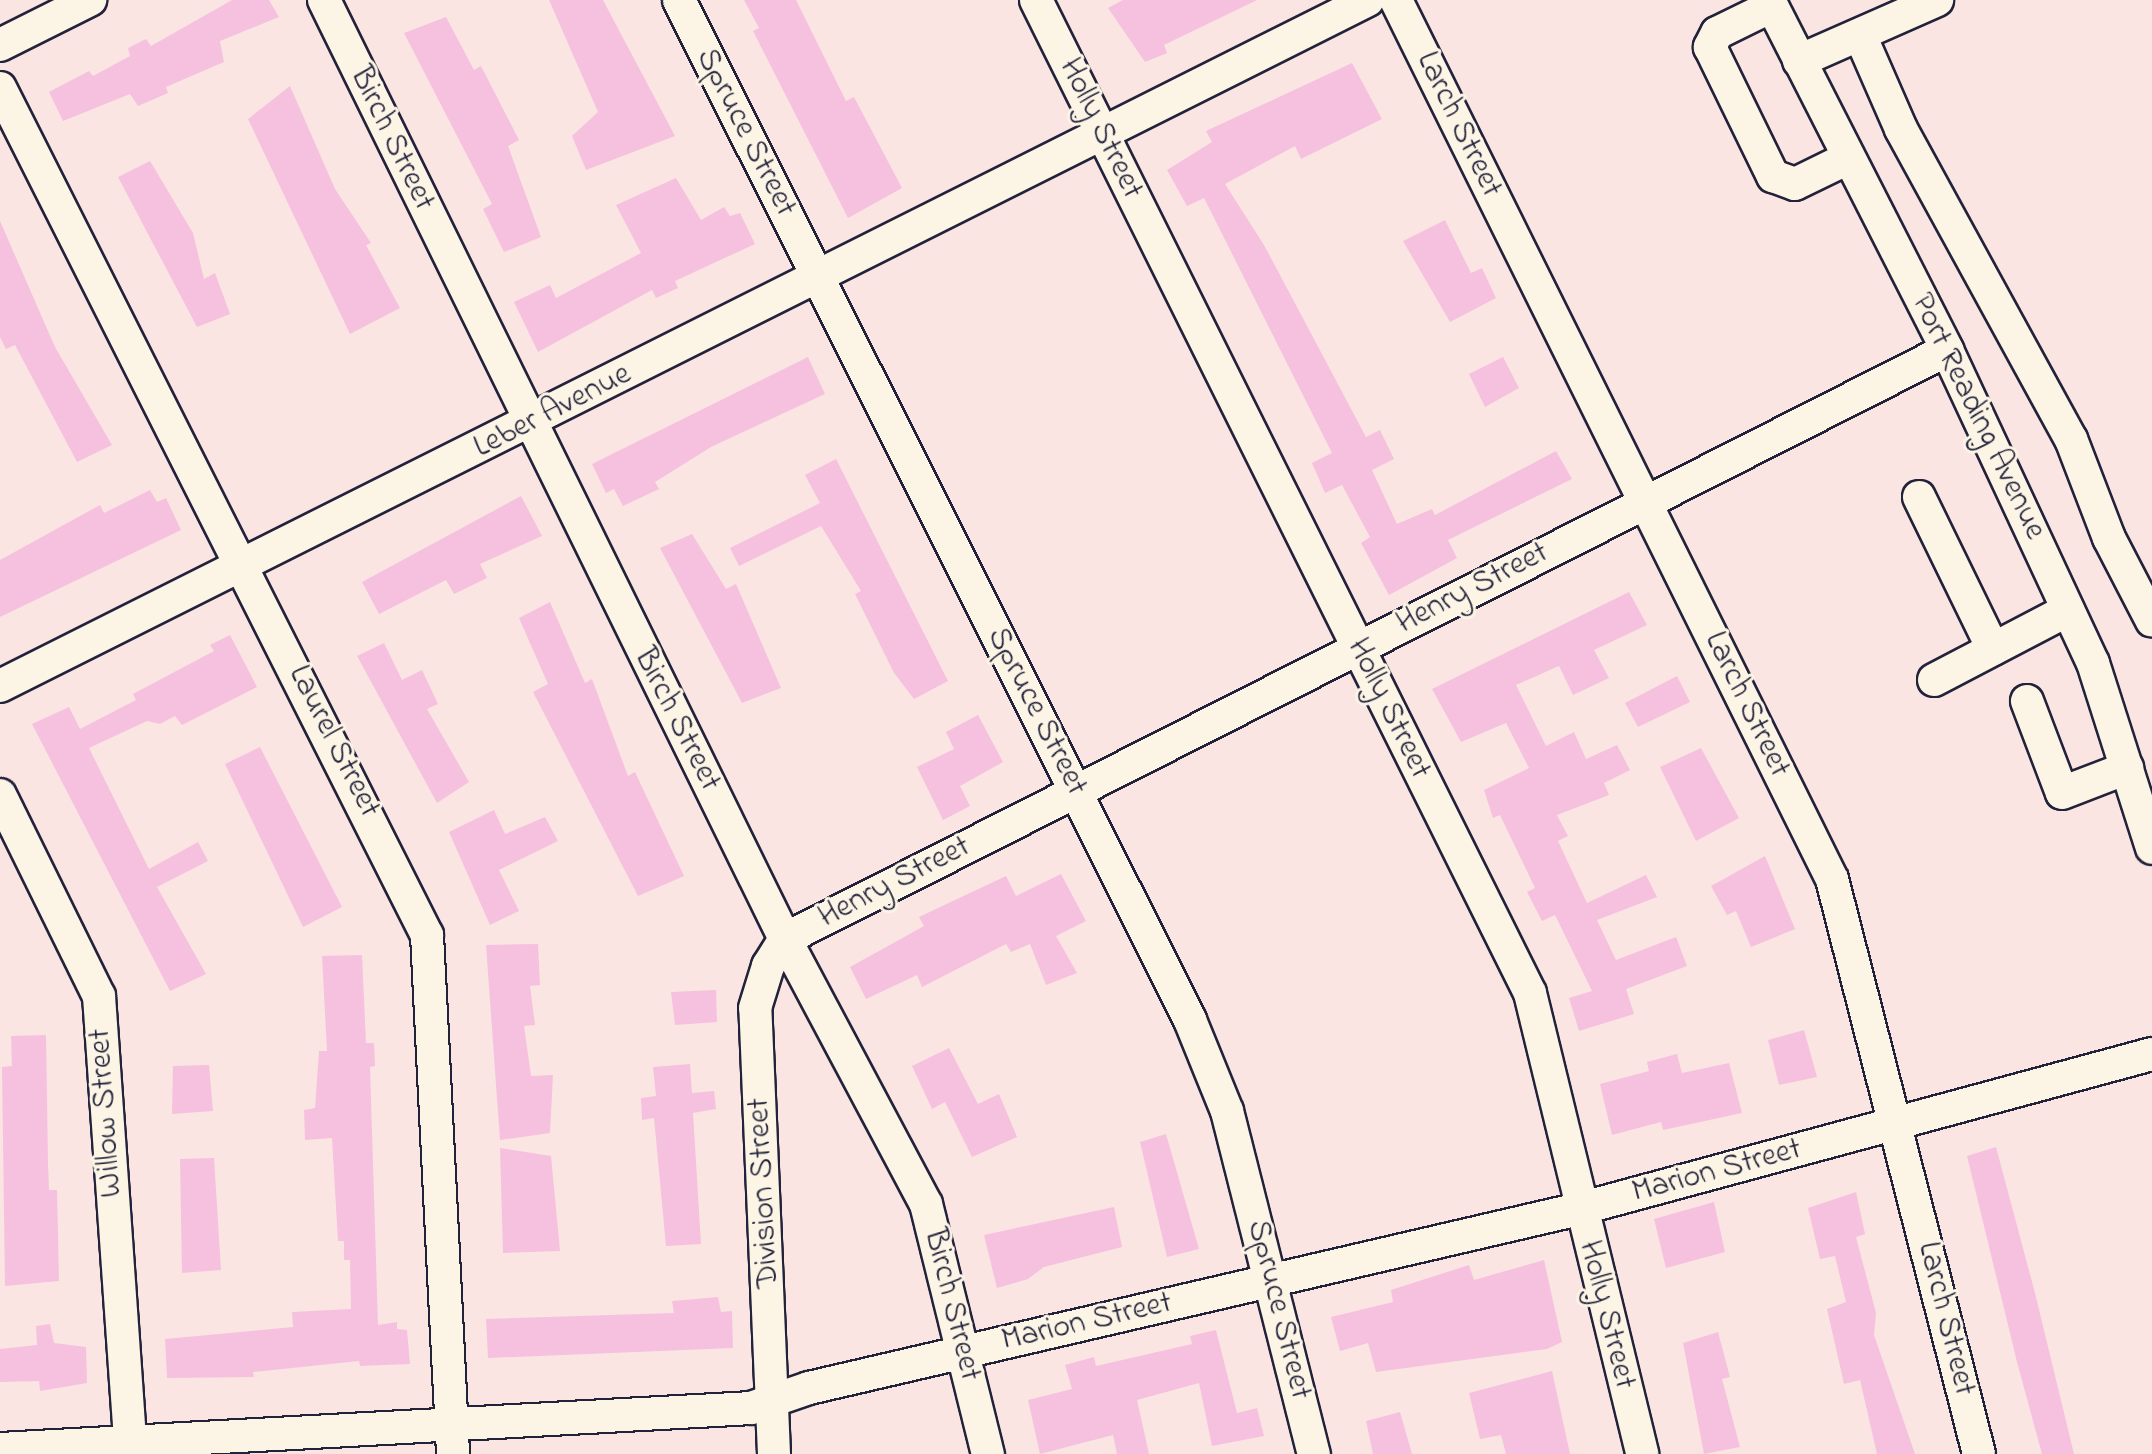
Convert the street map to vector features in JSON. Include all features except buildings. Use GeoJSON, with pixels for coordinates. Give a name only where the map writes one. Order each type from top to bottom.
{"type":"FeatureCollection","features":[{"type":"Feature","properties":{"kind":"street"},"geometry":{"type":"LineString","coordinates":[[0,45],[90,0]]}},
{"type":"Feature","properties":{"kind":"street","name":"Birch Street"},"geometry":{"type":"LineString","coordinates":[[324,0],[529,425],[785,939],[926,1204],[988,1454]]}},
{"type":"Feature","properties":{"kind":"street","name":"Spruce Street"},"geometry":{"type":"LineString","coordinates":[[679,0],[1190,1020],[1227,1111],[1314,1454]]}},
{"type":"Feature","properties":{"kind":"street","name":"Holly Street"},"geometry":{"type":"LineString","coordinates":[[1036,0],[1530,993],[1579,1209],[1642,1454]]}},
{"type":"Feature","properties":{"kind":"street","name":"Leber Avenue"},"geometry":{"type":"LineString","coordinates":[[0,686],[529,425],[1368,0]]}},
{"type":"Feature","properties":{"kind":"street","name":"Larch Street"},"geometry":{"type":"LineString","coordinates":[[1396,0],[1832,879],[1979,1454]]}},
{"type":"Feature","properties":{"kind":"street"},"geometry":{"type":"LineString","coordinates":[[1799,61],[1937,0]]}},
{"type":"Feature","properties":{"kind":"street"},"geometry":{"type":"LineString","coordinates":[[1770,3],[1717,33],[1710,47],[1773,176],[1795,184],[1848,158]]}},
{"type":"Feature","properties":{"kind":"street","name":"Port Reading Avenue"},"geometry":{"type":"LineString","coordinates":[[1770,3],[1947,350],[2093,663],[2152,848]]}},
{"type":"Feature","properties":{"kind":"street"},"geometry":{"type":"LineString","coordinates":[[1860,35],[1901,129],[2071,439],[2109,538],[2152,621]]}},
{"type":"Feature","properties":{"kind":"street","name":"Laurel Street"},"geometry":{"type":"LineString","coordinates":[[0,88],[243,564],[427,935],[452,1438]]}},
{"type":"Feature","properties":{"kind":"street","name":"Henry Street"},"geometry":{"type":"LineString","coordinates":[[785,939],[1947,350]]}},
{"type":"Feature","properties":{"kind":"street"},"geometry":{"type":"LineString","coordinates":[[1919,497],[1993,649]]}},
{"type":"Feature","properties":{"kind":"street"},"geometry":{"type":"LineString","coordinates":[[1934,680],[2068,610]]}},
{"type":"Feature","properties":{"kind":"street"},"geometry":{"type":"LineString","coordinates":[[2027,701],[2062,793],[2127,768]]}},
{"type":"Feature","properties":{"kind":"street","name":"Willow Street"},"geometry":{"type":"LineString","coordinates":[[0,795],[99,996],[130,1448]]}},
{"type":"Feature","properties":{"kind":"street","name":"Division Street"},"geometry":{"type":"LineString","coordinates":[[774,1454],[755,1008],[768,966],[785,939]]}},
{"type":"Feature","properties":{"kind":"street","name":"Marion Street"},"geometry":{"type":"LineString","coordinates":[[0,1449],[452,1438],[751,1408],[774,1399],[963,1352],[1579,1209],[2152,1054]]}}]}
